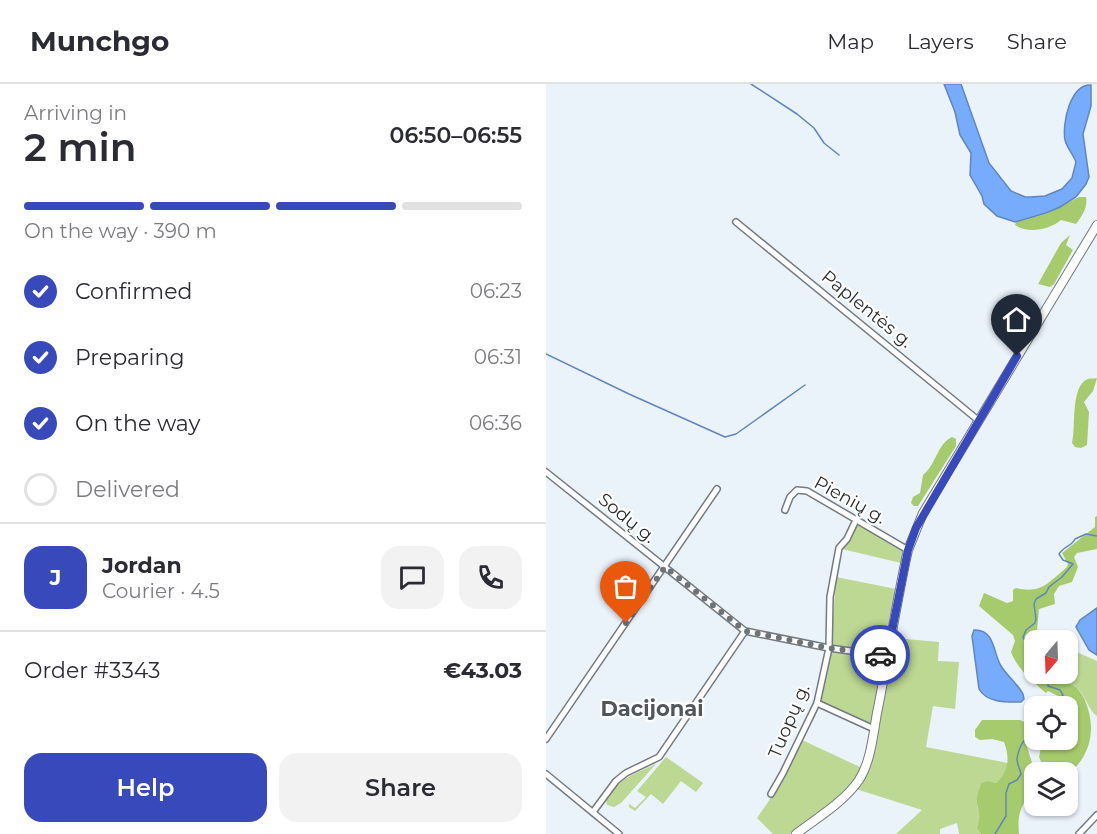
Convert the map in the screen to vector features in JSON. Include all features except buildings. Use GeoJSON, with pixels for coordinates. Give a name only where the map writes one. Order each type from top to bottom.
{"type":"FeatureCollection","features":[{"type":"Feature","properties":{"kind":"main road"},"geometry":{"type":"LineString","coordinates":[[796,834],[845,795],[858,780],[868,760],[908,550],[923,513],[1097,225]]}},
{"type":"Feature","properties":{"kind":"street","name":"Paplentės g."},"geometry":{"type":"LineString","coordinates":[[736,222],[978,420]]}},
{"type":"Feature","properties":{"kind":"street","name":"Sodų g."},"geometry":{"type":"LineString","coordinates":[[546,472],[745,631],[829,648],[887,656]]}},
{"type":"Feature","properties":{"kind":"street"},"geometry":{"type":"LineString","coordinates":[[546,739],[717,489]]}},
{"type":"Feature","properties":{"kind":"street","name":"Pienių g."},"geometry":{"type":"LineString","coordinates":[[784,510],[790,497],[797,490],[802,490],[908,550]]}},
{"type":"Feature","properties":{"kind":"street","name":"Tuopų g."},"geometry":{"type":"LineString","coordinates":[[771,794],[817,703],[829,648],[830,597],[839,548],[847,539],[856,520]]}},
{"type":"Feature","properties":{"kind":"street"},"geometry":{"type":"LineString","coordinates":[[593,812],[616,781],[626,773],[659,757],[745,631]]}},
{"type":"Feature","properties":{"kind":"street"},"geometry":{"type":"LineString","coordinates":[[817,703],[874,729]]}},
{"type":"Feature","properties":{"kind":"street"},"geometry":{"type":"LineString","coordinates":[[546,774],[619,834]]}},
{"type":"Feature","properties":{"kind":"street"},"geometry":{"type":"LineString","coordinates":[[1079,834],[1097,815]]}},
{"type":"Feature","properties":{"kind":"green space"},"geometry":{"type":"Polygon","coordinates":[[[1079,197],[1086,197],[1086,205],[1076,224],[1061,220],[1045,228],[1032,230],[1015,225],[1016,222],[1046,214],[1079,197]]]}},
{"type":"Feature","properties":{"kind":"green space"},"geometry":{"type":"Polygon","coordinates":[[[1070,235],[1066,245],[1073,250],[1054,284],[1050,287],[1038,284],[1061,243],[1070,235]]]}},
{"type":"Feature","properties":{"kind":"green space"},"geometry":{"type":"Polygon","coordinates":[[[1097,378],[1093,391],[1084,402],[1089,412],[1087,445],[1081,448],[1075,447],[1072,443],[1078,390],[1088,379],[1097,378]]]}},
{"type":"Feature","properties":{"kind":"green space"},"geometry":{"type":"Polygon","coordinates":[[[952,437],[956,439],[956,446],[918,506],[914,506],[911,503],[913,497],[920,493],[923,475],[931,466],[943,444],[952,437]]]}},
{"type":"Feature","properties":{"kind":"green space"},"geometry":{"type":"Polygon","coordinates":[[[1097,516],[1097,549],[1077,553],[1074,557],[1078,567],[1072,582],[1059,586],[1054,594],[1055,604],[1039,609],[1037,630],[1024,630],[1024,673],[1011,652],[1015,641],[1013,635],[979,606],[984,593],[1007,603],[1013,601],[1013,590],[1016,588],[1032,590],[1044,586],[1067,567],[1068,564],[1062,553],[1095,527],[1097,516]]]}},
{"type":"Feature","properties":{"kind":"green space"},"geometry":{"type":"Polygon","coordinates":[[[857,522],[904,550],[901,563],[842,549],[857,522]]]}},
{"type":"Feature","properties":{"kind":"green space"},"geometry":{"type":"Polygon","coordinates":[[[836,577],[896,589],[884,651],[831,645],[836,577]]]}},
{"type":"Feature","properties":{"kind":"green space"},"geometry":{"type":"Polygon","coordinates":[[[894,638],[939,642],[938,661],[959,662],[955,709],[933,706],[926,747],[1008,763],[1004,774],[996,783],[989,781],[977,807],[980,815],[977,827],[981,834],[959,834],[957,823],[940,829],[940,834],[896,834],[922,810],[856,789],[864,779],[873,756],[894,638]]]}},
{"type":"Feature","properties":{"kind":"green space"},"geometry":{"type":"Polygon","coordinates":[[[831,650],[878,657],[881,660],[871,731],[820,706],[831,650]]]}},
{"type":"Feature","properties":{"kind":"green space"},"geometry":{"type":"Polygon","coordinates":[[[1078,651],[1097,661],[1097,716],[1080,691],[1071,684],[1078,684],[1078,651]]]}},
{"type":"Feature","properties":{"kind":"green space"},"geometry":{"type":"Polygon","coordinates":[[[1036,684],[1071,684],[1084,698],[1091,730],[1087,749],[1078,764],[1078,762],[1041,762],[1039,757],[1040,750],[1078,750],[1078,696],[1058,696],[1048,691],[1046,693],[1036,684]]]}},
{"type":"Feature","properties":{"kind":"green space"},"geometry":{"type":"Polygon","coordinates":[[[982,720],[1024,722],[1024,750],[1028,750],[1032,762],[1024,762],[1024,803],[1019,818],[1019,834],[981,834],[977,828],[979,816],[977,798],[980,787],[982,783],[989,781],[996,783],[1004,774],[1008,759],[1004,742],[992,739],[980,740],[975,737],[975,730],[982,720]]]}},
{"type":"Feature","properties":{"kind":"green space"},"geometry":{"type":"Polygon","coordinates":[[[802,740],[862,768],[856,779],[839,797],[790,834],[773,834],[757,818],[779,786],[802,740]]]}},
{"type":"Feature","properties":{"kind":"green space"},"geometry":{"type":"Polygon","coordinates":[[[666,757],[703,783],[696,792],[681,781],[663,804],[651,794],[635,811],[629,807],[629,804],[635,808],[646,797],[637,791],[666,757]]]}},
{"type":"Feature","properties":{"kind":"green space"},"geometry":{"type":"Polygon","coordinates":[[[656,764],[621,803],[614,807],[607,805],[606,800],[616,786],[634,774],[656,764]]]}},
{"type":"Feature","properties":{"kind":"water"},"geometry":{"type":"Polygon","coordinates":[[[944,84],[961,84],[989,163],[1011,191],[1025,197],[1045,196],[1062,189],[1072,178],[1076,162],[1065,140],[1066,115],[1078,91],[1084,86],[1091,85],[1091,106],[1083,134],[1089,177],[1076,197],[1046,213],[1015,222],[997,216],[984,204],[970,175],[971,153],[960,135],[955,112],[944,84]]]}},
{"type":"Feature","properties":{"kind":"water"},"geometry":{"type":"Polygon","coordinates":[[[1097,608],[1097,655],[1089,650],[1076,627],[1080,620],[1097,608]]]}},
{"type":"Feature","properties":{"kind":"water"},"geometry":{"type":"Polygon","coordinates":[[[974,630],[986,633],[990,638],[998,661],[1023,694],[1024,699],[1021,702],[1003,702],[982,694],[979,689],[972,636],[974,630]]]}},
{"type":"Feature","properties":{"kind":"waterway"},"geometry":{"type":"LineString","coordinates":[[751,84],[797,114],[814,128],[824,143],[839,155]]}},
{"type":"Feature","properties":{"kind":"waterway"},"geometry":{"type":"LineString","coordinates":[[546,354],[725,437],[736,434],[805,385]]}},
{"type":"Feature","properties":{"kind":"waterway"},"geometry":{"type":"LineString","coordinates":[[1026,630],[1035,623],[1036,599],[1046,593],[1049,587],[1073,564],[1063,560],[1059,554],[1075,539],[1086,534],[1097,536]]}},
{"type":"Feature","properties":{"kind":"waterway"},"geometry":{"type":"LineString","coordinates":[[1024,635],[1024,639]]}},
{"type":"Feature","properties":{"kind":"waterway"},"geometry":{"type":"LineString","coordinates":[[1048,684],[1048,686],[1060,690],[1062,696]]}},
{"type":"Feature","properties":{"kind":"waterway"},"geometry":{"type":"LineString","coordinates":[[995,834],[1006,816],[1006,793],[1009,784],[1017,780],[1021,774],[1017,759],[1024,741]]}},
{"type":"Feature","properties":{"kind":"way so far"},"geometry":{"type":"LineString","coordinates":[[626,623],[665,567],[745,631],[829,648],[880,655]]}},
{"type":"Feature","properties":{"kind":"district","name":"Dacijonai"},"geometry":{"type":"Point","coordinates":[652,709]}},
{"type":"Feature","properties":{"kind":"route"},"geometry":{"type":"LineString","coordinates":[[880,655],[887,656],[908,550],[916,528],[1017,356]]}}]}
